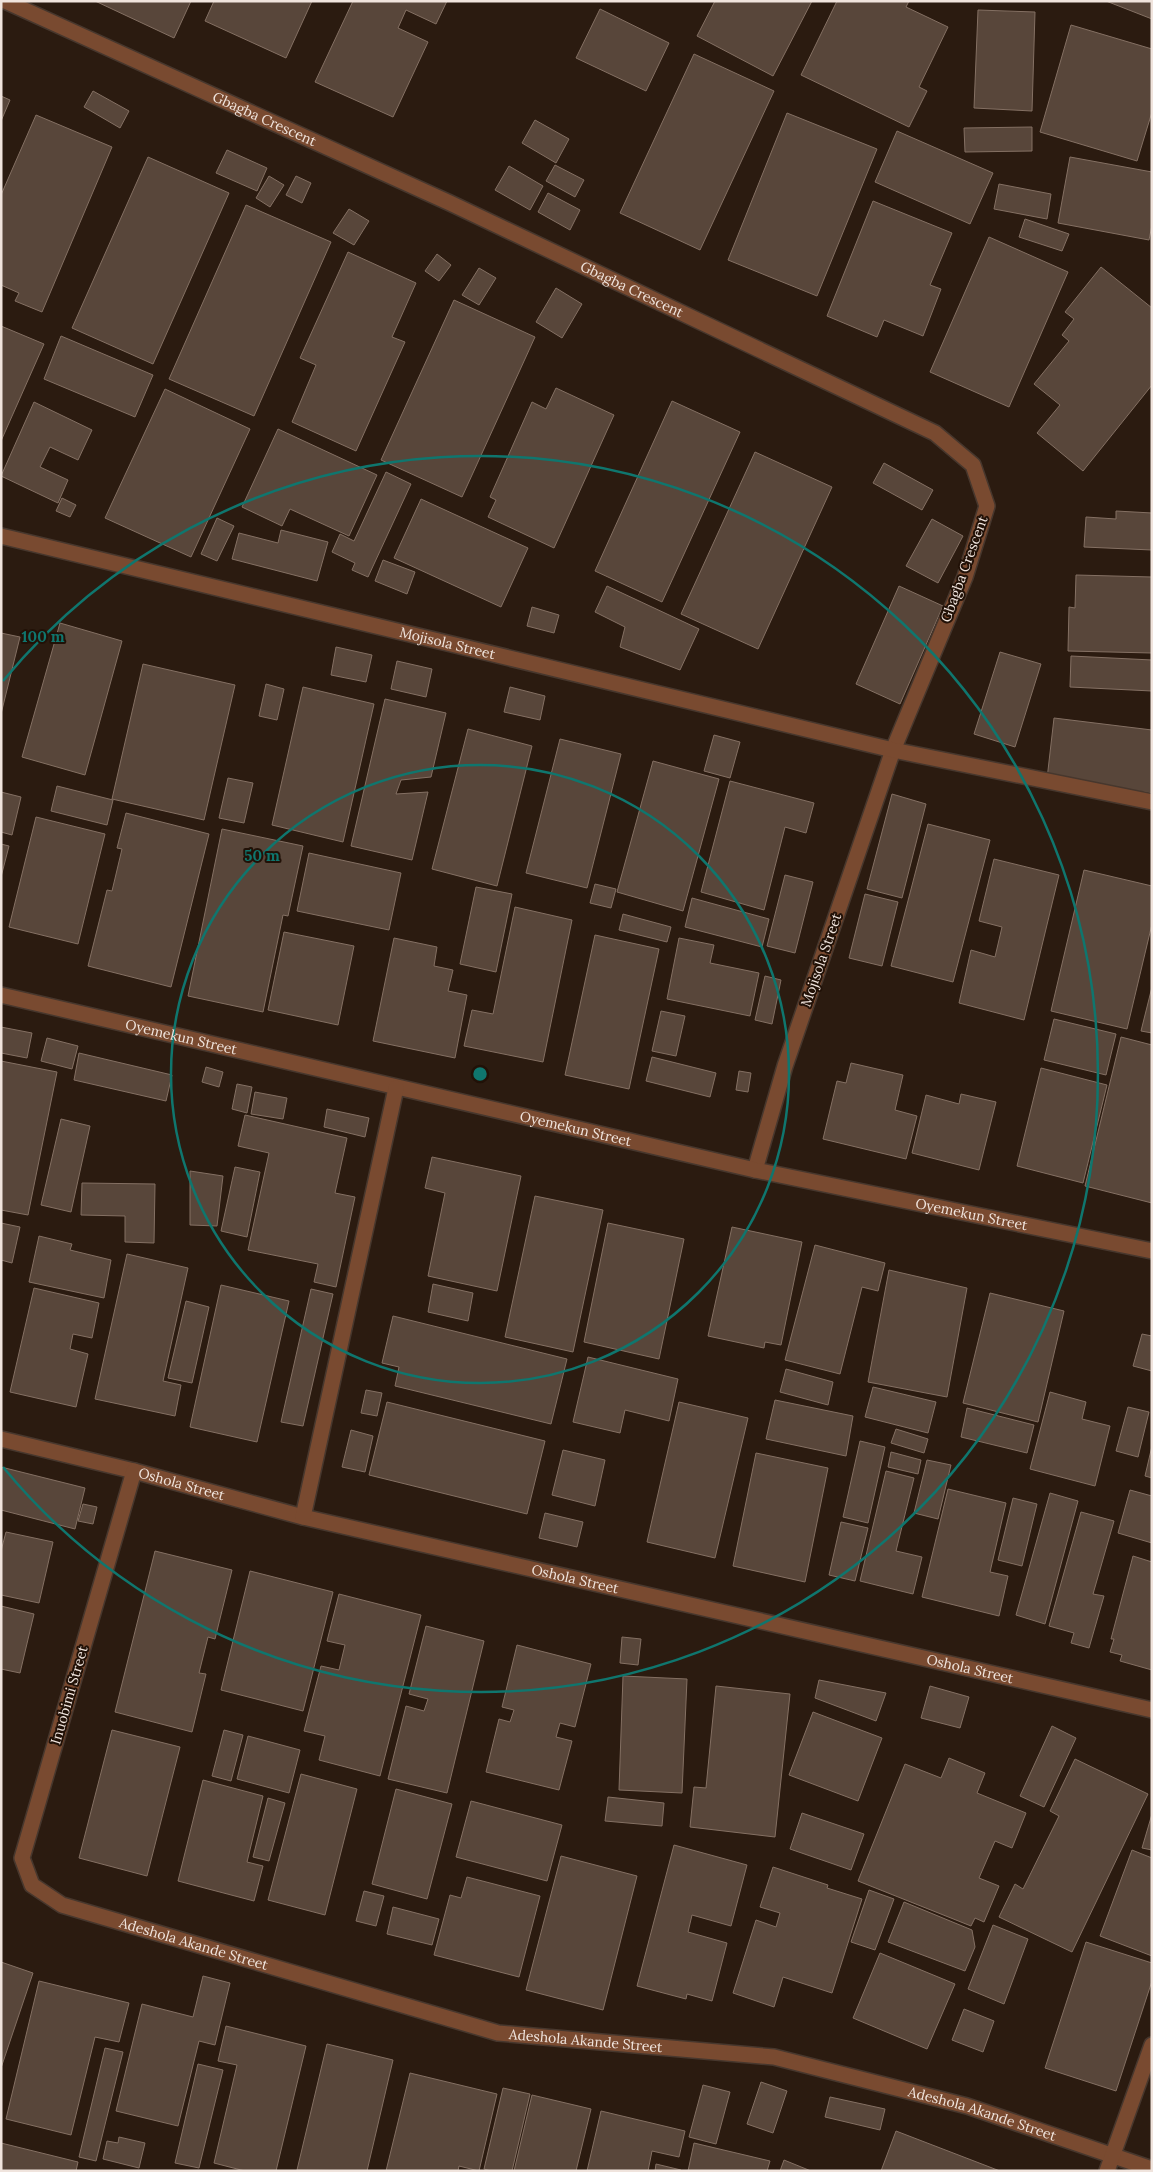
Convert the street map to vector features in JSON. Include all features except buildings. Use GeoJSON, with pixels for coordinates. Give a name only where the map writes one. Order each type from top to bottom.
{"type":"FeatureCollection","features":[{"type":"Feature","properties":{"kind":"street","name":"Gbagba Crescent"},"geometry":{"type":"LineString","coordinates":[[5,1],[450,203],[935,433],[965,458],[973,465],[987,506],[964,577],[893,750]]}},
{"type":"Feature","properties":{"kind":"street","name":"Mojisola Street"},"geometry":{"type":"LineString","coordinates":[[1,536],[893,750],[1152,802]]}},
{"type":"Feature","properties":{"kind":"street","name":"Mojisola Street"},"geometry":{"type":"LineString","coordinates":[[755,1170],[785,1066],[893,750]]}},
{"type":"Feature","properties":{"kind":"street","name":"Oyemekun Street"},"geometry":{"type":"LineString","coordinates":[[1,995],[755,1170],[1152,1252]]}},
{"type":"Feature","properties":{"kind":"street"},"geometry":{"type":"LineString","coordinates":[[302,1517],[396,1088]]}},
{"type":"Feature","properties":{"kind":"street","name":"Oshola Street"},"geometry":{"type":"LineString","coordinates":[[1,1439],[134,1471],[302,1517],[1152,1710]]}},
{"type":"Feature","properties":{"kind":"street","name":"Inuobimi Street"},"geometry":{"type":"LineString","coordinates":[[62,1905],[32,1885],[22,1858],[134,1471]]}},
{"type":"Feature","properties":{"kind":"street","name":"Adeshola Akande Street"},"geometry":{"type":"LineString","coordinates":[[62,1905],[498,2032],[774,2057],[967,2106],[1152,2170]]}},
{"type":"Feature","properties":{"kind":"street"},"geometry":{"type":"LineString","coordinates":[[1107,2171],[1152,2045]]}}]}
